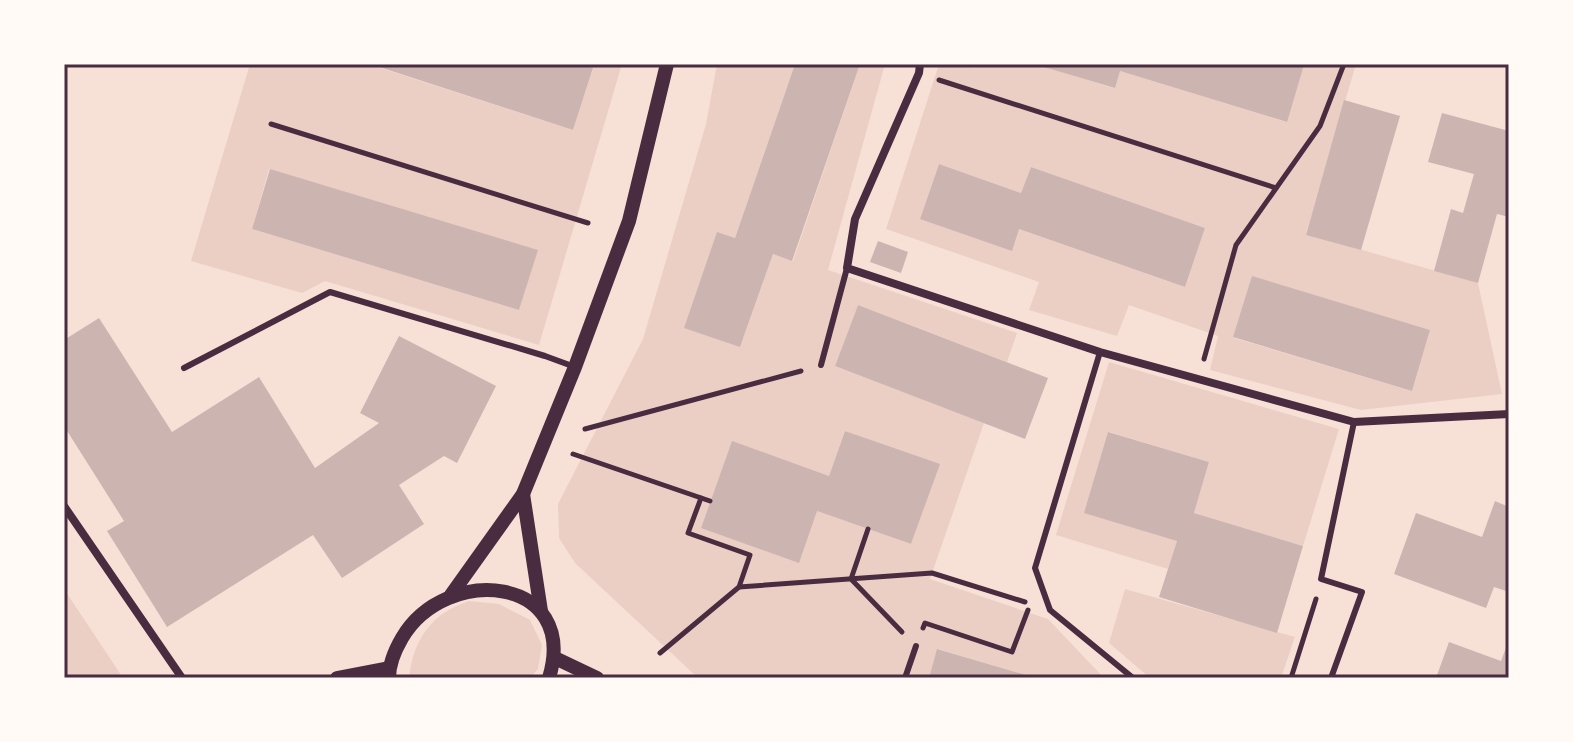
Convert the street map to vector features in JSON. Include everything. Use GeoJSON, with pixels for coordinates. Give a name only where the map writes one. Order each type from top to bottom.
{"type":"FeatureCollection","features":[{"type":"Feature","properties":{"kind":"street"},"geometry":{"type":"LineString","coordinates":[[451,595],[523,494],[575,367],[629,221],[667,64]]}},
{"type":"Feature","properties":{"kind":"street"},"geometry":{"type":"LineString","coordinates":[[920,69],[855,219],[847,268],[1100,352],[1354,422],[1509,414]]}},
{"type":"Feature","properties":{"kind":"street"},"geometry":{"type":"LineString","coordinates":[[523,494],[541,611],[552,632],[555,658],[549,678]]}},
{"type":"Feature","properties":{"kind":"street"},"geometry":{"type":"LineString","coordinates":[[64,506],[182,678]]}},
{"type":"Feature","properties":{"kind":"street"},"geometry":{"type":"LineString","coordinates":[[337,678],[356,672],[389,673],[396,648],[408,628],[424,612],[451,595],[492,589],[526,600],[541,611]]}},
{"type":"Feature","properties":{"kind":"street"},"geometry":{"type":"LineString","coordinates":[[555,658],[597,678]]}},
{"type":"Feature","properties":{"kind":"lane"},"geometry":{"type":"LineString","coordinates":[[821,365],[847,268]]}},
{"type":"Feature","properties":{"kind":"lane"},"geometry":{"type":"LineString","coordinates":[[184,368],[330,292],[575,367]]}},
{"type":"Feature","properties":{"kind":"lane"},"geometry":{"type":"LineString","coordinates":[[1100,352],[1035,568],[1050,610],[1133,678]]}},
{"type":"Feature","properties":{"kind":"lane"},"geometry":{"type":"LineString","coordinates":[[1331,678],[1362,592],[1321,579],[1354,422]]}},
{"type":"Feature","properties":{"kind":"lane"},"geometry":{"type":"LineString","coordinates":[[905,678],[916,646]]}},
{"type":"Feature","properties":{"kind":"path"},"geometry":{"type":"LineString","coordinates":[[1199,377],[1236,245],[1320,126],[1344,64]]}},
{"type":"Feature","properties":{"kind":"path"},"geometry":{"type":"LineString","coordinates":[[920,69],[1276,188]]}},
{"type":"Feature","properties":{"kind":"path"},"geometry":{"type":"LineString","coordinates":[[271,124],[588,223]]}},
{"type":"Feature","properties":{"kind":"path"},"geometry":{"type":"LineString","coordinates":[[585,429],[821,365]]}},
{"type":"Feature","properties":{"kind":"path"},"geometry":{"type":"LineString","coordinates":[[573,454],[710,501]]}},
{"type":"Feature","properties":{"kind":"path"},"geometry":{"type":"LineString","coordinates":[[660,653],[739,587],[750,555],[688,533],[701,498]]}},
{"type":"Feature","properties":{"kind":"path"},"geometry":{"type":"LineString","coordinates":[[851,579],[868,529]]}},
{"type":"Feature","properties":{"kind":"path"},"geometry":{"type":"LineString","coordinates":[[739,587],[932,573],[1030,604],[1012,652],[925,623],[916,646],[851,579]]}},
{"type":"Feature","properties":{"kind":"path"},"geometry":{"type":"LineString","coordinates":[[1291,678],[1321,579]]}},
{"type":"Feature","properties":{"kind":"shaded area"},"geometry":{"type":"Polygon","coordinates":[[[250,64],[368,64],[573,130],[593,69],[579,64],[622,64],[539,345],[325,281],[302,293],[191,261],[250,64]],[[269,169],[252,229],[519,310],[537,251],[269,169]]]}},
{"type":"Feature","properties":{"kind":"shaded area"},"geometry":{"type":"Polygon","coordinates":[[[717,64],[795,64],[735,238],[717,233],[740,347],[773,254],[793,261],[860,64],[885,64],[828,270],[1017,333],[1007,362],[858,305],[835,366],[984,423],[930,579],[1048,619],[1104,678],[1036,678],[938,649],[929,678],[698,678],[575,563],[559,538],[558,504],[643,339],[706,124],[717,64]],[[845,431],[829,476],[732,442],[701,528],[817,511],[911,544],[939,465],[845,431]]]}},
{"type":"Feature","properties":{"kind":"shaded area"},"geometry":{"type":"Polygon","coordinates":[[[939,64],[963,64],[975,68],[975,64],[1035,64],[1114,88],[1120,71],[1286,122],[1304,65],[1301,64],[1356,64],[1306,234],[1478,283],[1502,394],[1361,410],[1210,370],[1218,336],[1129,305],[1117,336],[1029,310],[1039,282],[886,229],[939,64]],[[939,164],[920,219],[1019,229],[1185,287],[1205,228],[1031,167],[1021,193],[939,164]],[[1252,277],[1234,338],[1412,391],[1430,330],[1252,277]]]}},
{"type":"Feature","properties":{"kind":"shaded area"},"geometry":{"type":"Polygon","coordinates":[[[1109,362],[1339,429],[1303,546],[1194,513],[1209,462],[1109,432],[1177,541],[1168,569],[1056,535],[1109,362]]]}},
{"type":"Feature","properties":{"kind":"shaded area"},"geometry":{"type":"Polygon","coordinates":[[[64,589],[123,678],[64,678],[64,589]]]}},
{"type":"Feature","properties":{"kind":"shaded area"},"geometry":{"type":"Polygon","coordinates":[[[1125,589],[1295,637],[1281,678],[1150,678],[1109,643],[1125,589]]]}},
{"type":"Feature","properties":{"kind":"shaded area"},"geometry":{"type":"Polygon","coordinates":[[[469,601],[499,604],[530,620],[542,645],[538,669],[530,678],[409,678],[415,651],[427,629],[445,613],[469,601]]]}},
{"type":"Feature","properties":{"kind":"building"},"geometry":{"type":"Polygon","coordinates":[[[370,64],[579,64],[593,68],[573,130],[370,64]]]}},
{"type":"Feature","properties":{"kind":"building"},"geometry":{"type":"Polygon","coordinates":[[[795,64],[860,64],[792,261],[773,254],[740,347],[684,328],[717,232],[735,238],[795,64]]]}},
{"type":"Feature","properties":{"kind":"building"},"geometry":{"type":"Polygon","coordinates":[[[1037,65],[1304,65],[1287,122],[1120,71],[1115,88],[1037,65]]]}},
{"type":"Feature","properties":{"kind":"building"},"geometry":{"type":"Polygon","coordinates":[[[1344,100],[1400,116],[1361,250],[1306,235],[1344,100]]]}},
{"type":"Feature","properties":{"kind":"building"},"geometry":{"type":"Polygon","coordinates":[[[1442,113],[1509,131],[1509,217],[1497,214],[1478,283],[1434,271],[1451,209],[1463,213],[1474,174],[1428,162],[1442,113]]]}},
{"type":"Feature","properties":{"kind":"building"},"geometry":{"type":"Polygon","coordinates":[[[939,164],[1021,193],[1031,167],[1205,228],[1185,287],[1019,229],[1012,251],[920,219],[939,164]]]}},
{"type":"Feature","properties":{"kind":"building"},"geometry":{"type":"Polygon","coordinates":[[[270,169],[538,250],[519,310],[252,229],[270,169]]]}},
{"type":"Feature","properties":{"kind":"building"},"geometry":{"type":"Polygon","coordinates":[[[878,241],[908,252],[901,273],[870,262],[878,241]]]}},
{"type":"Feature","properties":{"kind":"building"},"geometry":{"type":"Polygon","coordinates":[[[1252,276],[1430,330],[1412,391],[1233,337],[1252,276]]]}},
{"type":"Feature","properties":{"kind":"building"},"geometry":{"type":"Polygon","coordinates":[[[858,305],[1048,378],[1025,439],[835,366],[858,305]]]}},
{"type":"Feature","properties":{"kind":"building"},"geometry":{"type":"Polygon","coordinates":[[[99,318],[172,432],[259,377],[315,468],[379,423],[360,413],[399,336],[496,386],[457,463],[444,456],[399,485],[424,524],[342,578],[313,535],[167,627],[107,531],[124,521],[64,426],[64,340],[99,318]]]}},
{"type":"Feature","properties":{"kind":"building"},"geometry":{"type":"Polygon","coordinates":[[[845,431],[940,464],[911,544],[817,511],[799,563],[701,528],[732,441],[829,476],[845,431]]]}},
{"type":"Feature","properties":{"kind":"building"},"geometry":{"type":"Polygon","coordinates":[[[1108,432],[1209,462],[1194,513],[1303,546],[1277,633],[1159,597],[1177,541],[1084,513],[1108,432]]]}},
{"type":"Feature","properties":{"kind":"building"},"geometry":{"type":"Polygon","coordinates":[[[1495,501],[1509,507],[1509,592],[1494,587],[1486,608],[1394,574],[1416,513],[1482,537],[1495,501]]]}},
{"type":"Feature","properties":{"kind":"building"},"geometry":{"type":"Polygon","coordinates":[[[1509,640],[1509,678],[1436,678],[1449,642],[1501,661],[1509,640]]]}},
{"type":"Feature","properties":{"kind":"building"},"geometry":{"type":"Polygon","coordinates":[[[937,649],[1033,677],[1033,678],[929,678],[937,649]]]}}]}
